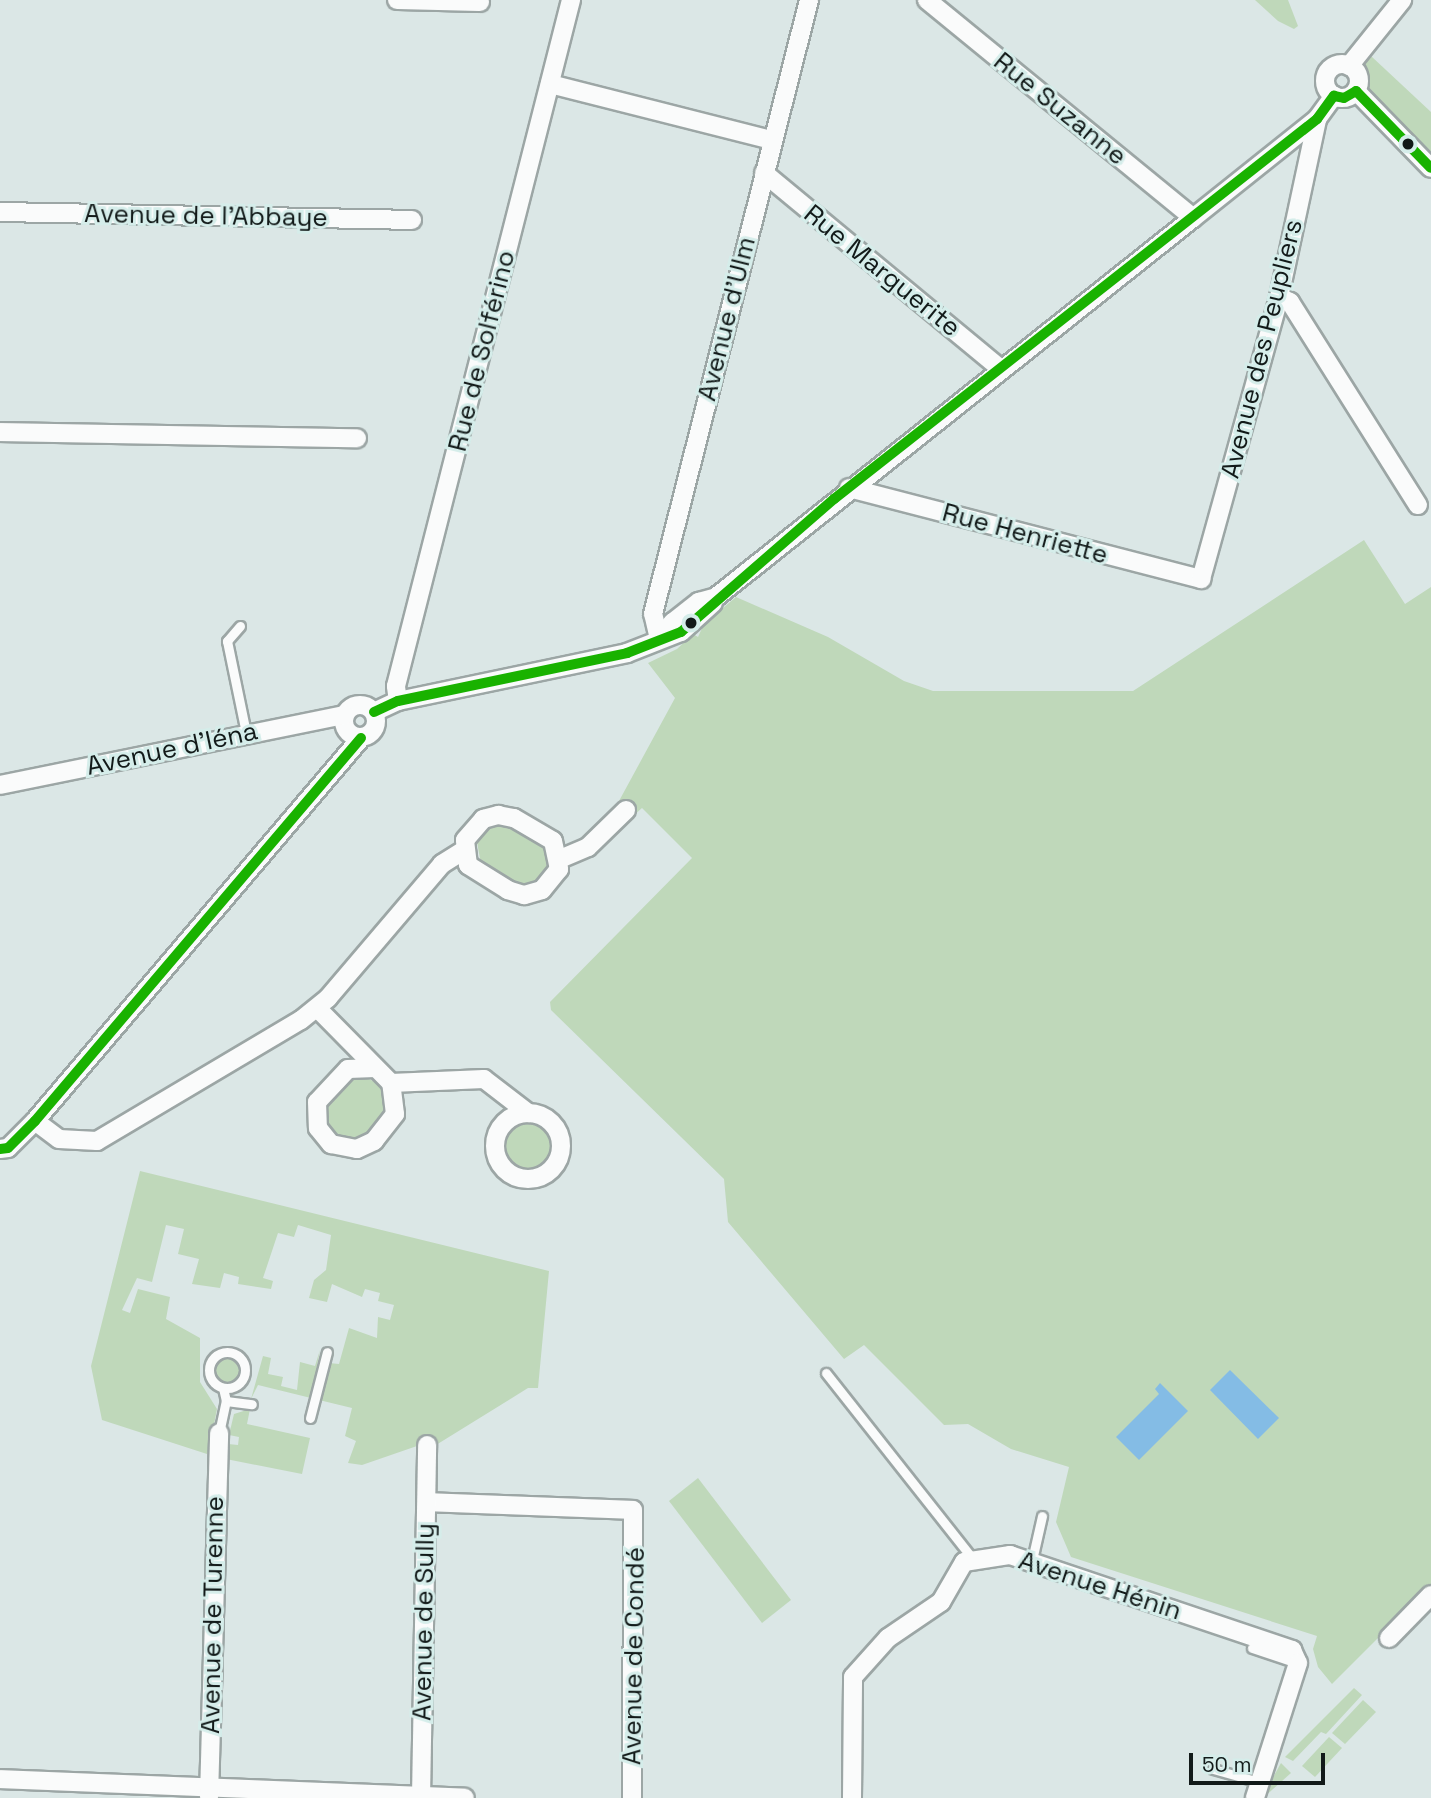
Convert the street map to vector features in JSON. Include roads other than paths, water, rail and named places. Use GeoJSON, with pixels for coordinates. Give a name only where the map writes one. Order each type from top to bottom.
{"type":"FeatureCollection","features":[{"type":"Feature","properties":{"kind":"street"},"geometry":{"type":"LineString","coordinates":[[397,0],[480,2]]}},
{"type":"Feature","properties":{"kind":"street","name":"Rue de Solférino"},"geometry":{"type":"LineString","coordinates":[[398,702],[396,686],[571,0]]}},
{"type":"Feature","properties":{"kind":"street","name":"Avenue d'Ulm"},"geometry":{"type":"LineString","coordinates":[[659,639],[653,614],[809,0]]}},
{"type":"Feature","properties":{"kind":"street","name":"Rue Suzanne"},"geometry":{"type":"LineString","coordinates":[[927,0],[1194,218]]}},
{"type":"Feature","properties":{"kind":"street"},"geometry":{"type":"LineString","coordinates":[[1349,66],[1402,0]]}},
{"type":"Feature","properties":{"kind":"street"},"geometry":{"type":"LineString","coordinates":[[1340,65],[1349,66],[1359,79],[1356,91],[1349,97],[1334,96],[1327,88],[1328,72],[1340,65]]}},
{"type":"Feature","properties":{"kind":"street"},"geometry":{"type":"LineString","coordinates":[[550,84],[772,140]]}},
{"type":"Feature","properties":{"kind":"street"},"geometry":{"type":"LineString","coordinates":[[1356,91],[1431,169]]}},
{"type":"Feature","properties":{"kind":"street"},"geometry":{"type":"LineString","coordinates":[[374,712],[398,702],[627,653],[681,632],[716,597],[849,488],[1317,119],[1334,96]]}},
{"type":"Feature","properties":{"kind":"street","name":"Avenue des Peupliers"},"geometry":{"type":"LineString","coordinates":[[1201,579],[1279,297],[1317,119]]}},
{"type":"Feature","properties":{"kind":"street","name":"Rue Marguerite"},"geometry":{"type":"LineString","coordinates":[[763,175],[1001,369]]}},
{"type":"Feature","properties":{"kind":"street","name":"Avenue de l'Abbaye"},"geometry":{"type":"LineString","coordinates":[[0,212],[412,220]]}},
{"type":"Feature","properties":{"kind":"street"},"geometry":{"type":"LineString","coordinates":[[1279,297],[1290,302],[1418,505]]}},
{"type":"Feature","properties":{"kind":"street"},"geometry":{"type":"LineString","coordinates":[[0,432],[357,438]]}},
{"type":"Feature","properties":{"kind":"street","name":"Rue Henriette"},"geometry":{"type":"LineString","coordinates":[[849,488],[1201,579]]}},
{"type":"Feature","properties":{"kind":"street"},"geometry":{"type":"LineString","coordinates":[[361,738],[347,731],[345,715],[361,704],[374,712]]}},
{"type":"Feature","properties":{"kind":"street"},"geometry":{"type":"LineString","coordinates":[[0,1149],[8,1148],[34,1121],[361,738],[376,726],[374,712]]}},
{"type":"Feature","properties":{"kind":"street","name":"Avenue d'Iéna"},"geometry":{"type":"LineString","coordinates":[[0,785],[345,715]]}},
{"type":"Feature","properties":{"kind":"street"},"geometry":{"type":"LineString","coordinates":[[463,851],[475,872],[524,895],[548,886],[560,859],[588,847],[626,810]]}},
{"type":"Feature","properties":{"kind":"street"},"geometry":{"type":"LineString","coordinates":[[34,1121],[59,1139],[79,1142],[103,1139],[317,1009],[442,864],[463,851],[472,829],[483,819],[507,816],[547,836],[560,859]]}},
{"type":"Feature","properties":{"kind":"street"},"geometry":{"type":"LineString","coordinates":[[317,1009],[390,1083],[403,1086],[484,1079],[528,1113]]}},
{"type":"Feature","properties":{"kind":"street"},"geometry":{"type":"LineString","coordinates":[[375,1068],[348,1069],[317,1102],[318,1128],[331,1144],[357,1149],[374,1140],[395,1114],[390,1083]]}},
{"type":"Feature","properties":{"kind":"street","name":"Avenue de Turenne"},"geometry":{"type":"LineString","coordinates":[[209,1792],[219,1433]]}},
{"type":"Feature","properties":{"kind":"street","name":"Avenue de Sully"},"geometry":{"type":"LineString","coordinates":[[421,1797],[427,1445]]}},
{"type":"Feature","properties":{"kind":"street","name":"Avenue de Condé"},"geometry":{"type":"LineString","coordinates":[[427,1502],[629,1508],[636,1513],[632,1798]]}},
{"type":"Feature","properties":{"kind":"street","name":"Avenue Hénin"},"geometry":{"type":"LineString","coordinates":[[972,1558],[1010,1555],[1032,1560],[1062,1574],[1288,1647],[1298,1663]]}},
{"type":"Feature","properties":{"kind":"street"},"geometry":{"type":"LineString","coordinates":[[852,1798],[853,1677],[888,1638],[941,1602],[959,1568],[972,1558]]}},
{"type":"Feature","properties":{"kind":"street"},"geometry":{"type":"LineString","coordinates":[[1389,1638],[1431,1595]]}},
{"type":"Feature","properties":{"kind":"street"},"geometry":{"type":"LineString","coordinates":[[1257,1790],[1298,1663]]}},
{"type":"Feature","properties":{"kind":"street"},"geometry":{"type":"LineString","coordinates":[[0,1779],[209,1792],[465,1798]]}},
{"type":"Feature","properties":{"kind":"lane"},"geometry":{"type":"LineString","coordinates":[[240,626],[227,641],[246,733]]}},
{"type":"Feature","properties":{"kind":"lane"},"geometry":{"type":"LineString","coordinates":[[219,1433],[226,1401],[223,1388],[210,1377],[209,1366],[220,1353],[232,1352],[243,1359],[246,1371],[236,1387],[223,1388]]}},
{"type":"Feature","properties":{"kind":"lane"},"geometry":{"type":"LineString","coordinates":[[310,1418],[327,1353]]}},
{"type":"Feature","properties":{"kind":"lane"},"geometry":{"type":"LineString","coordinates":[[827,1373],[972,1558]]}},
{"type":"Feature","properties":{"kind":"lane"},"geometry":{"type":"LineString","coordinates":[[226,1401],[252,1404]]}},
{"type":"Feature","properties":{"kind":"lane"},"geometry":{"type":"LineString","coordinates":[[1032,1560],[1042,1516]]}},
{"type":"Feature","properties":{"kind":"lane"},"geometry":{"type":"LineString","coordinates":[[1252,1648],[1298,1663]]}},
{"type":"Feature","properties":{"kind":"lane"},"geometry":{"type":"LineString","coordinates":[[1213,1769],[1257,1790]]}},
{"type":"Feature","properties":{"kind":"water"},"geometry":{"type":"Polygon","coordinates":[[[1230,1370],[1279,1418],[1258,1439],[1210,1390],[1230,1370]]]}},
{"type":"Feature","properties":{"kind":"water"},"geometry":{"type":"Polygon","coordinates":[[[1160,1383],[1188,1411],[1139,1460],[1116,1437],[1159,1394],[1155,1389],[1160,1383]]]}}]}
